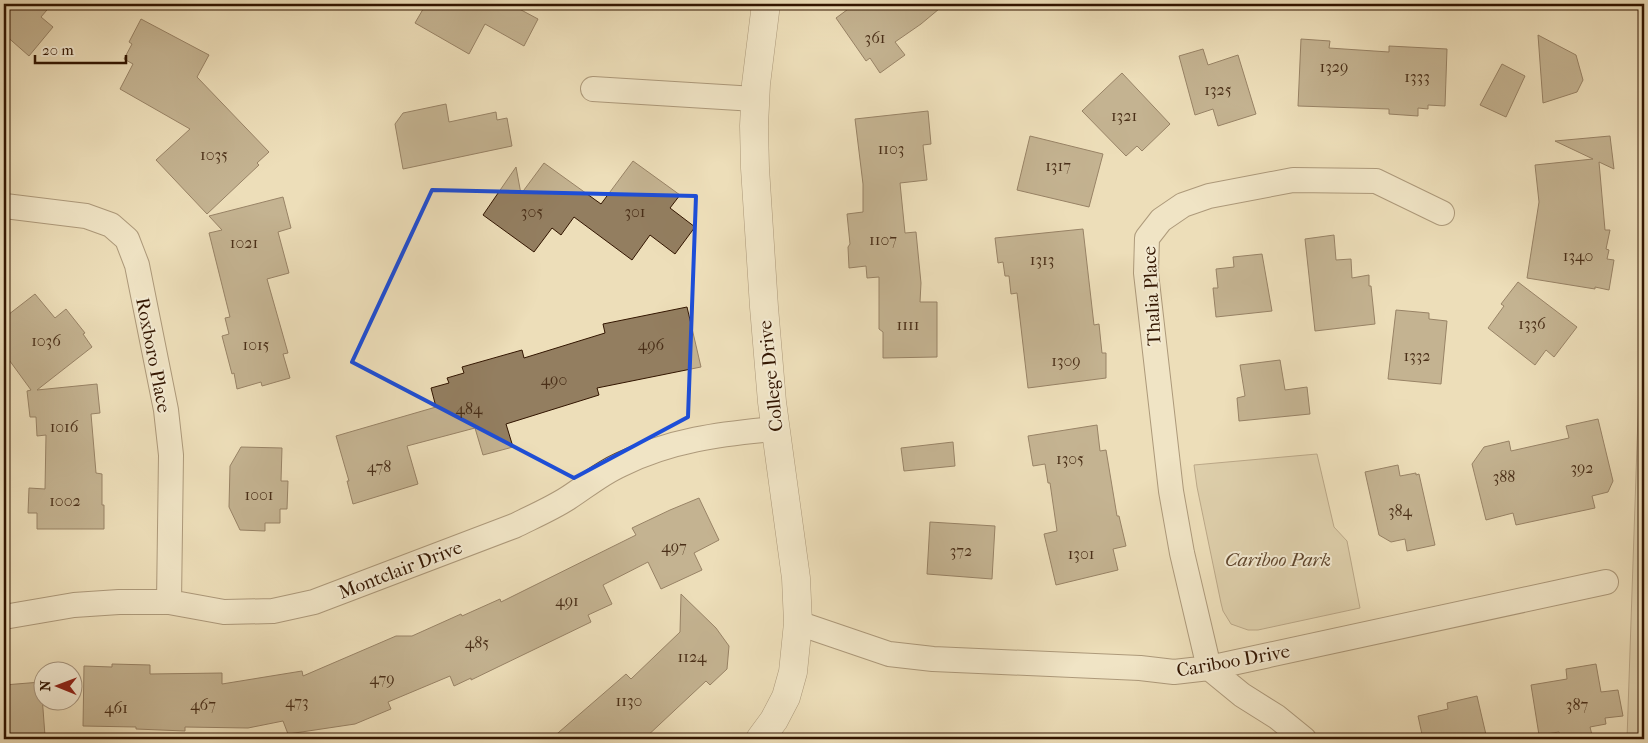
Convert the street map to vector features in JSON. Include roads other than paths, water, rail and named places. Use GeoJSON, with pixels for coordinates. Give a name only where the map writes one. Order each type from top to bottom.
{"type":"FeatureCollection","features":[{"type":"Feature","properties":{"kind":"street","name":"College Drive"},"geometry":{"type":"LineString","coordinates":[[760,739],[774,720],[786,697],[793,672],[798,623],[796,578],[775,430],[757,212],[754,151],[755,99],[766,4]]}},
{"type":"Feature","properties":{"kind":"street"},"geometry":{"type":"LineString","coordinates":[[593,89],[755,99]]}},
{"type":"Feature","properties":{"kind":"street","name":"Thalia Place"},"geometry":{"type":"LineString","coordinates":[[1209,668],[1182,553],[1171,491],[1146,273],[1147,238],[1161,220],[1183,205],[1209,196],[1293,180],[1376,181],[1442,213]]}},
{"type":"Feature","properties":{"kind":"street","name":"Roxboro Place"},"geometry":{"type":"LineString","coordinates":[[5,206],[86,216],[111,225],[127,239],[136,265],[166,410],[171,456],[169,602]]}},
{"type":"Feature","properties":{"kind":"street","name":"Montclair Drive"},"geometry":{"type":"LineString","coordinates":[[4,617],[74,605],[119,602],[169,602],[224,612],[272,610],[314,602],[541,514],[617,466],[644,453],[698,438],[775,430]]}},
{"type":"Feature","properties":{"kind":"street","name":"Cariboo Drive"},"geometry":{"type":"LineString","coordinates":[[798,623],[889,654],[933,659],[1140,668],[1174,672],[1209,668],[1606,582]]}},
{"type":"Feature","properties":{"kind":"street"},"geometry":{"type":"LineString","coordinates":[[1209,668],[1242,695],[1277,717],[1304,739]]}},
{"type":"Feature","properties":{"kind":"park label","name":"Cariboo Park"},"geometry":{"type":"Point","coordinates":[1278,559]}}]}
